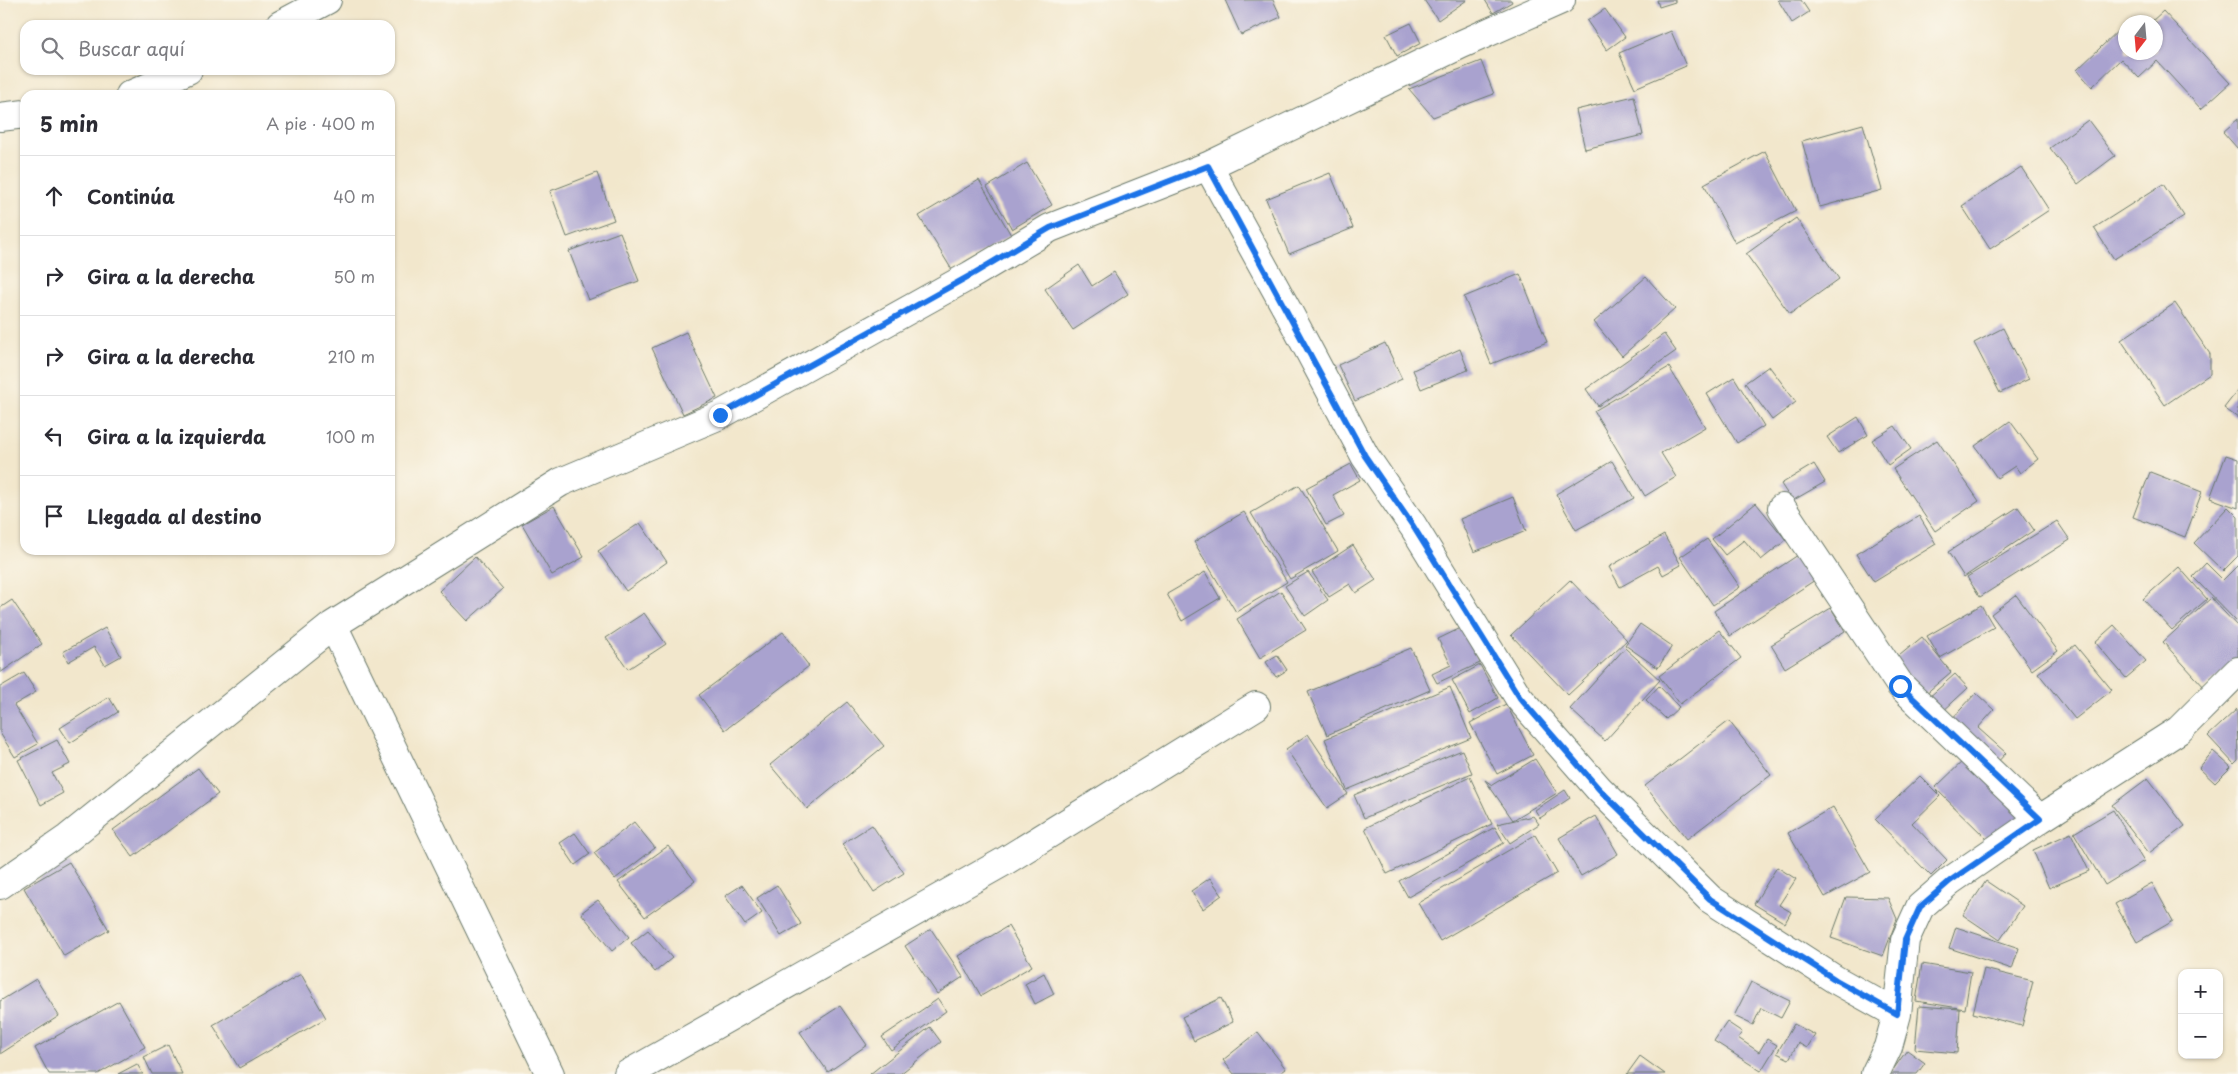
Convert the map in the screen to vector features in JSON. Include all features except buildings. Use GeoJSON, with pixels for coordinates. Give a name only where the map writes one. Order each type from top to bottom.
{"type":"FeatureCollection","features":[{"type":"Feature","properties":{"kind":"street"},"geometry":{"type":"LineString","coordinates":[[289,20],[327,0]]}},
{"type":"Feature","properties":{"kind":"street"},"geometry":{"type":"LineString","coordinates":[[0,885],[68,838],[333,624],[561,482],[720,415],[971,275],[1050,228],[1208,166],[1561,0]]}},
{"type":"Feature","properties":{"kind":"street"},"geometry":{"type":"LineString","coordinates":[[142,90],[176,75]]}},
{"type":"Feature","properties":{"kind":"street"},"geometry":{"type":"LineString","coordinates":[[0,117],[20,115]]}},
{"type":"Feature","properties":{"kind":"street"},"geometry":{"type":"LineString","coordinates":[[1208,166],[1365,456],[1413,526],[1520,698],[1599,789],[1710,899],[1836,980],[1897,1014]]}},
{"type":"Feature","properties":{"kind":"street"},"geometry":{"type":"LineString","coordinates":[[1782,508],[1900,686],[2040,819]]}},
{"type":"Feature","properties":{"kind":"street"},"geometry":{"type":"LineString","coordinates":[[333,624],[550,1074]]}},
{"type":"Feature","properties":{"kind":"street"},"geometry":{"type":"LineString","coordinates":[[1875,1074],[1888,1047],[1897,1014],[1905,940],[1920,907],[1950,881],[2040,819],[2179,730],[2238,671]]}},
{"type":"Feature","properties":{"kind":"street"},"geometry":{"type":"LineString","coordinates":[[628,1074],[1006,861],[1256,706]]}},
{"type":"Feature","properties":{"kind":"route"},"geometry":{"type":"LineString","coordinates":[[720,415],[971,275],[1050,228],[1208,166],[1365,456],[1413,526],[1520,698],[1599,789],[1710,899],[1836,980],[1897,1014],[1905,940],[1920,907],[1950,881],[2040,819],[1900,686]]}}]}
